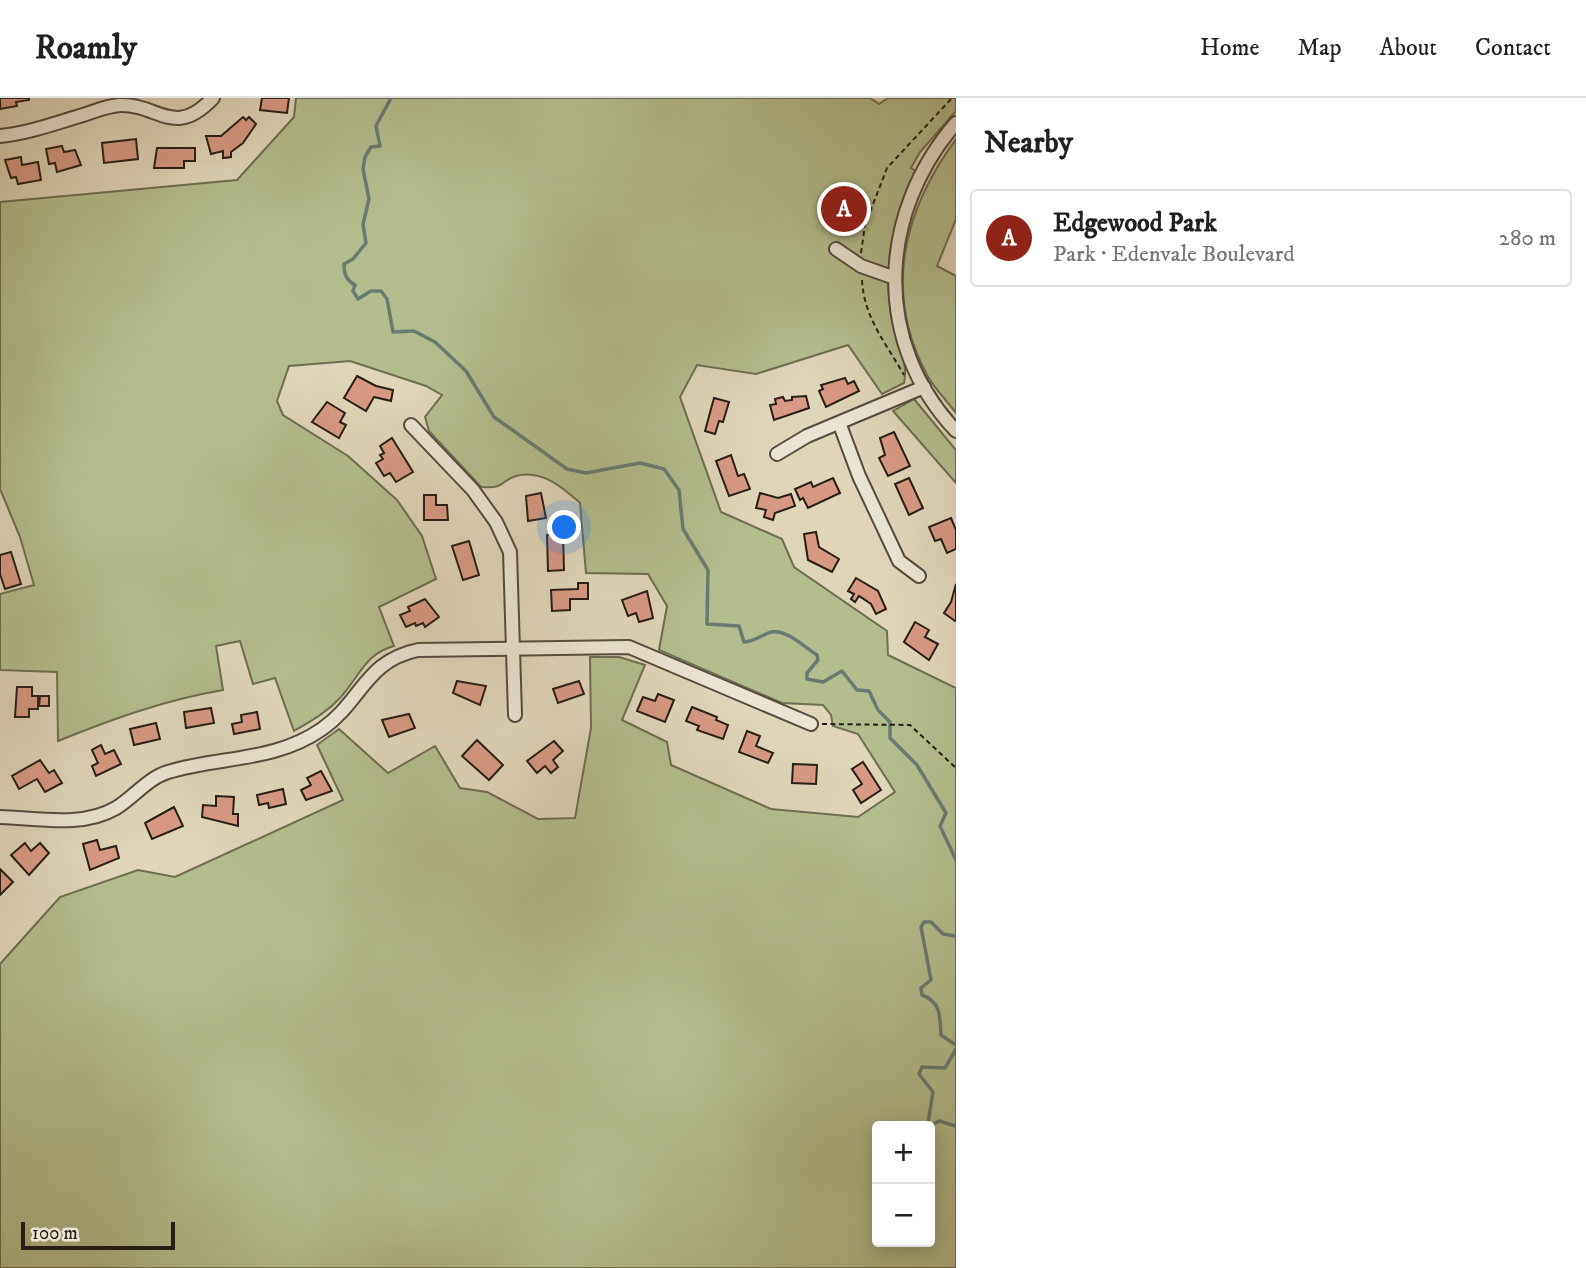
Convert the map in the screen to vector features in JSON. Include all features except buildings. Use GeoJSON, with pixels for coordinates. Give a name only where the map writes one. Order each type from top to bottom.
{"type":"FeatureCollection","features":[{"type":"Feature","properties":{"kind":"street"},"geometry":{"type":"LineString","coordinates":[[0,136],[31,131],[106,107],[122,105],[176,119],[204,107],[213,98]]}},
{"type":"Feature","properties":{"kind":"street"},"geometry":{"type":"LineString","coordinates":[[956,123],[922,169],[909,198],[900,228],[895,278],[898,320],[907,350],[924,387],[956,431]]}},
{"type":"Feature","properties":{"kind":"street"},"geometry":{"type":"LineString","coordinates":[[835,249],[861,266],[895,278]]}},
{"type":"Feature","properties":{"kind":"street"},"geometry":{"type":"LineString","coordinates":[[777,454],[807,436],[840,425],[924,387]]}},
{"type":"Feature","properties":{"kind":"street"},"geometry":{"type":"LineString","coordinates":[[411,425],[473,490],[510,552],[515,715]]}},
{"type":"Feature","properties":{"kind":"street"},"geometry":{"type":"LineString","coordinates":[[840,425],[859,476],[899,561],[919,576]]}},
{"type":"Feature","properties":{"kind":"street"},"geometry":{"type":"LineString","coordinates":[[0,817],[76,820],[94,817],[120,805],[165,773],[286,749],[322,729],[350,704],[379,667],[407,653],[514,648],[629,647],[811,724]]}},
{"type":"Feature","properties":{"kind":"path"},"geometry":{"type":"LineString","coordinates":[[811,724],[910,725],[956,768]]}},
{"type":"Feature","properties":{"kind":"green space"},"geometry":{"type":"Polygon","coordinates":[[[296,98],[870,98],[879,104],[888,98],[956,98],[956,111],[920,152],[911,168],[917,172],[902,207],[892,243],[889,300],[903,359],[904,383],[882,394],[848,345],[756,374],[697,365],[680,397],[721,512],[782,539],[794,567],[887,631],[888,655],[956,688],[956,1268],[0,1268],[0,964],[60,897],[138,870],[175,877],[343,800],[317,745],[339,729],[388,773],[435,746],[460,788],[487,792],[538,819],[575,818],[591,728],[590,657],[619,657],[645,665],[622,720],[667,742],[671,765],[771,809],[858,817],[895,792],[858,734],[833,726],[831,715],[823,705],[782,703],[659,650],[667,606],[648,574],[586,573],[580,503],[551,481],[535,475],[516,476],[498,486],[481,487],[429,431],[425,417],[442,395],[426,386],[350,361],[289,366],[277,401],[283,415],[348,456],[397,500],[422,536],[436,579],[379,607],[394,646],[369,661],[329,708],[294,731],[275,678],[253,684],[240,641],[216,646],[223,690],[139,711],[58,741],[57,672],[0,670],[0,594],[34,585],[20,537],[0,489],[0,202],[237,180],[294,117],[296,98]]]}},
{"type":"Feature","properties":{"kind":"green space"},"geometry":{"type":"Polygon","coordinates":[[[956,139],[956,219],[937,266],[956,276],[956,413],[930,380],[913,344],[903,283],[905,253],[912,223],[938,166],[956,139]]]}},
{"type":"Feature","properties":{"kind":"green space"},"geometry":{"type":"Polygon","coordinates":[[[914,399],[956,450],[956,483],[893,411],[914,399]]]}},
{"type":"Feature","properties":{"kind":"waterway"},"geometry":{"type":"LineString","coordinates":[[391,98],[376,126],[380,146],[371,147],[365,157],[363,169],[369,199],[363,224],[366,243],[353,259],[344,264],[344,271],[349,281],[355,285],[353,291],[358,299],[371,291],[381,291],[387,299],[393,332],[414,331],[435,342],[466,371],[494,417],[567,469],[586,473],[640,463],[664,469],[679,490],[683,529],[708,570],[707,624],[739,626],[744,642],[771,632],[783,633],[817,655],[818,660],[807,673],[807,679],[823,682],[842,671],[857,690],[869,691],[878,710],[890,722],[890,738],[917,765],[946,813],[940,826],[956,860]]}},
{"type":"Feature","properties":{"kind":"waterway"},"geometry":{"type":"LineString","coordinates":[[956,936],[943,934],[931,922],[924,922],[921,927],[931,980],[921,988],[922,995],[936,1006],[940,1016],[941,1035],[956,1045]]}},
{"type":"Feature","properties":{"kind":"waterway"},"geometry":{"type":"LineString","coordinates":[[956,1049],[945,1068],[922,1067],[919,1074],[933,1092],[928,1123],[932,1125],[939,1121],[956,1126]]}},
{"type":"Feature","properties":{"kind":"place","name":"Edgewood Park"},"geometry":{"type":"Point","coordinates":[844,209]}}]}
